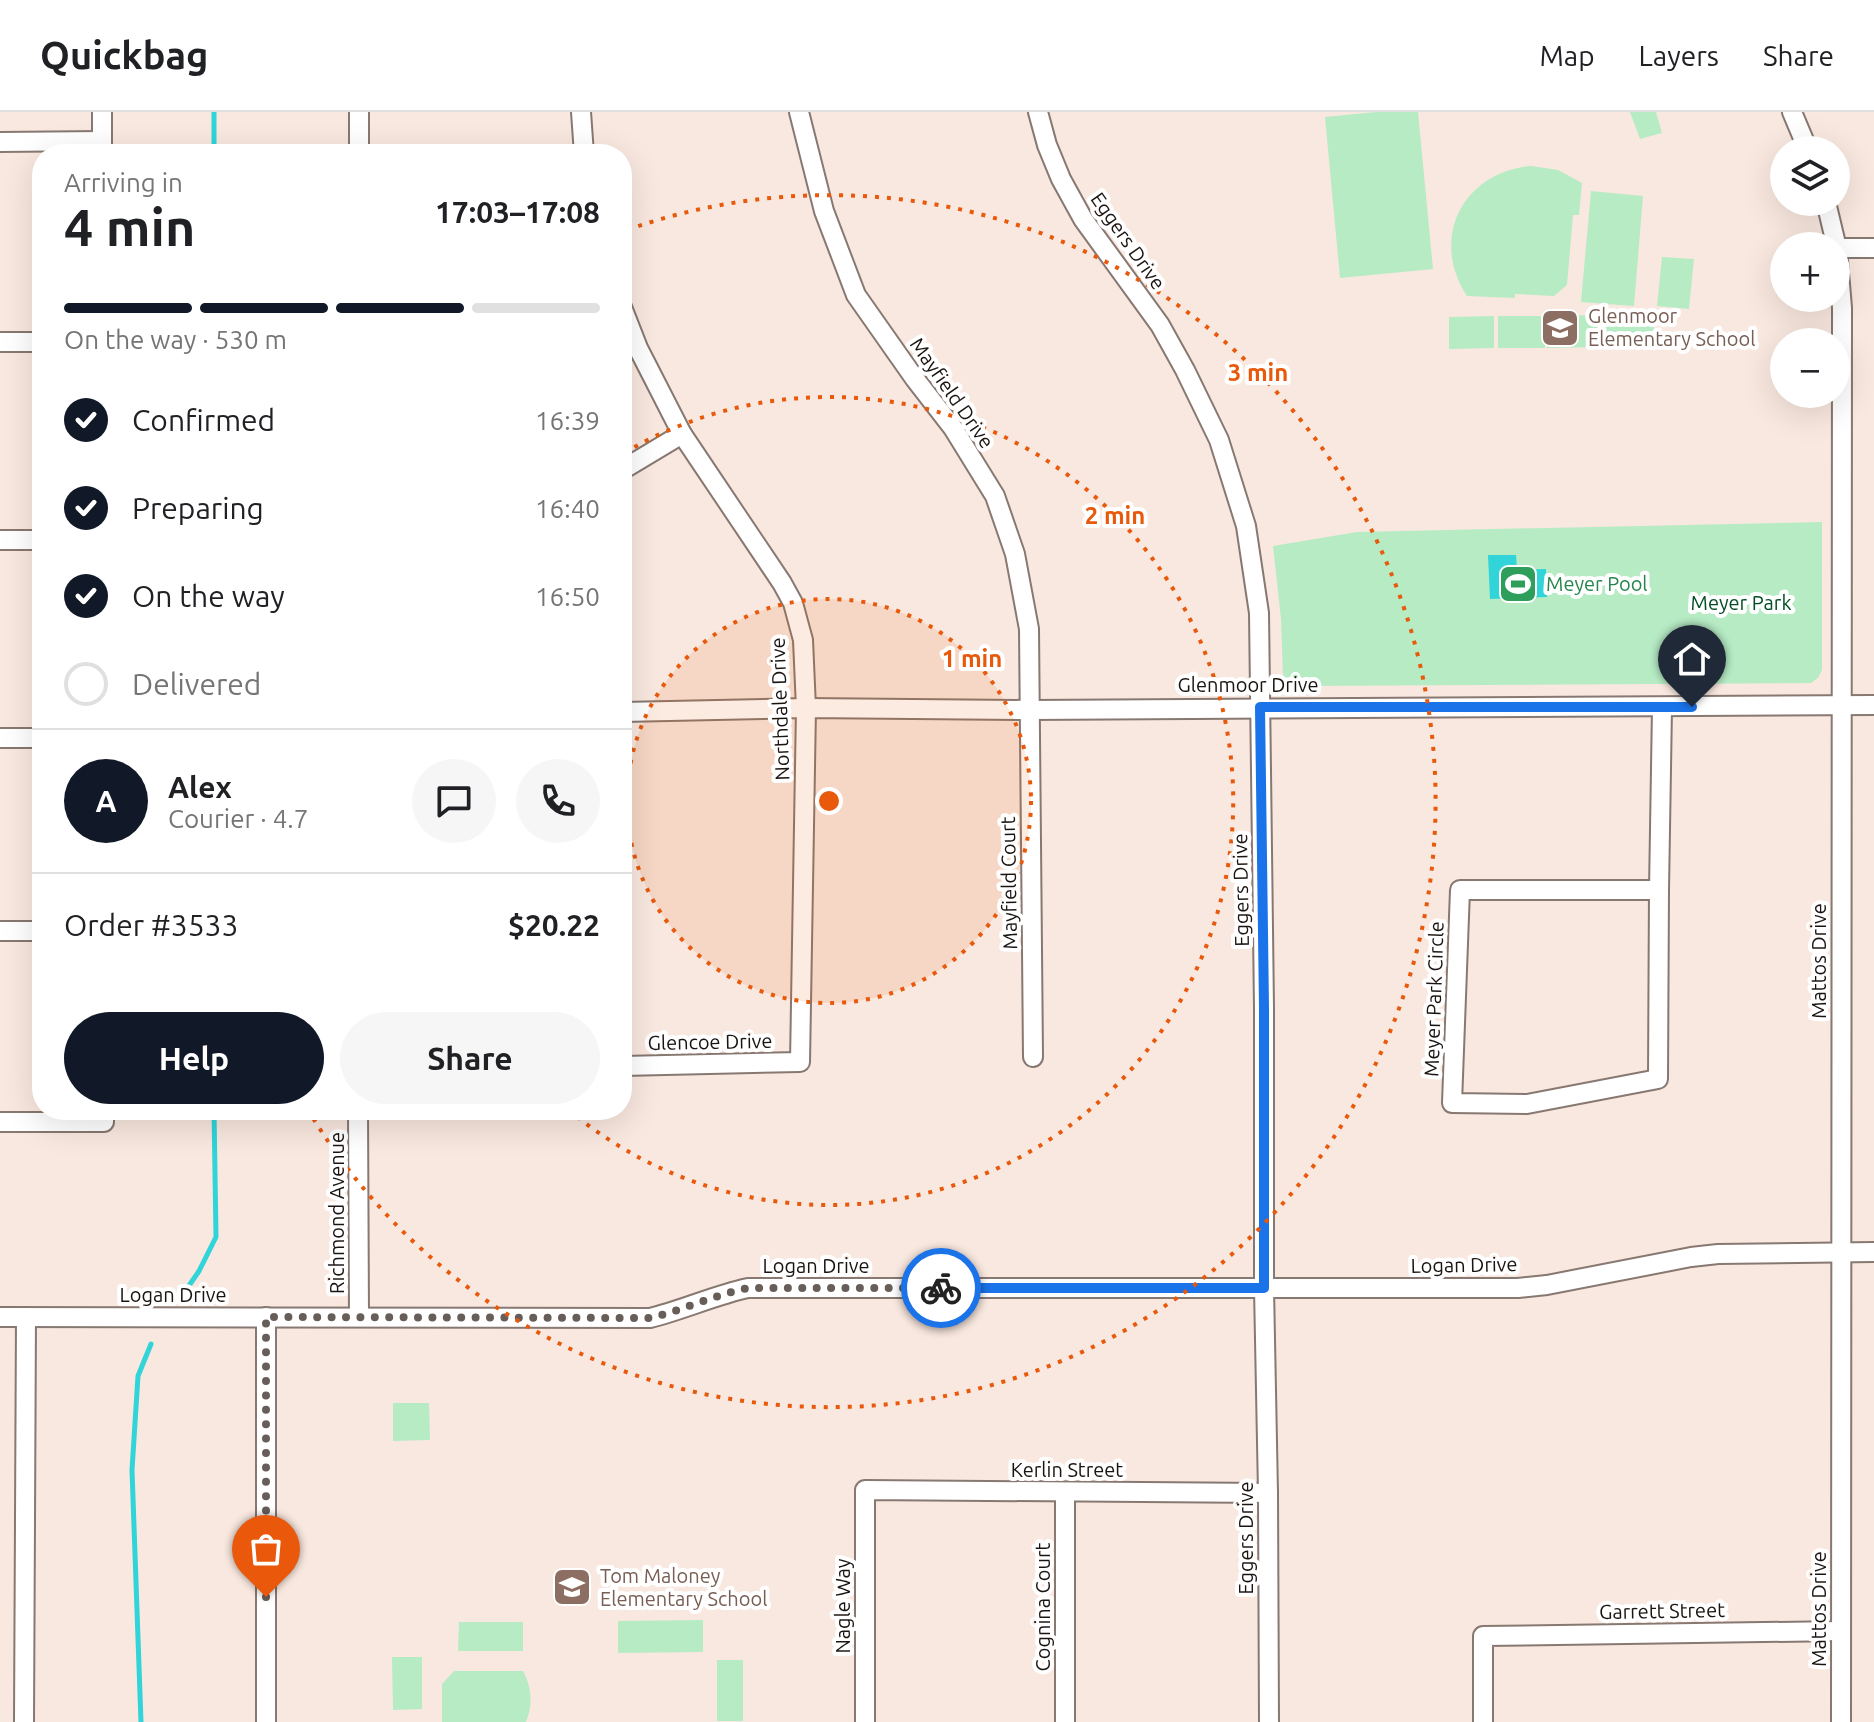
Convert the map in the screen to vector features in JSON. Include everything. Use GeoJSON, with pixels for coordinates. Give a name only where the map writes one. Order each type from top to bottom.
{"type":"FeatureCollection","features":[{"type":"Feature","properties":{"kind":"street"},"geometry":{"type":"LineString","coordinates":[[102,112],[102,144]]}},
{"type":"Feature","properties":{"kind":"street"},"geometry":{"type":"LineString","coordinates":[[359,112],[359,144]]}},
{"type":"Feature","properties":{"kind":"street"},"geometry":{"type":"LineString","coordinates":[[581,112],[583,144]]}},
{"type":"Feature","properties":{"kind":"street","name":"Mayfield Drive"},"geometry":{"type":"LineString","coordinates":[[799,112],[824,211],[856,295],[953,428],[995,496],[1015,554],[1029,629],[1030,710]]}},
{"type":"Feature","properties":{"kind":"street","name":"Eggers Drive"},"geometry":{"type":"LineString","coordinates":[[1038,112],[1061,179],[1083,219],[1160,325],[1219,440],[1246,526],[1259,613],[1269,1722]]}},
{"type":"Feature","properties":{"kind":"street"},"geometry":{"type":"LineString","coordinates":[[1792,112],[1802,136]]}},
{"type":"Feature","properties":{"kind":"street"},"geometry":{"type":"LineString","coordinates":[[0,142],[34,144]]}},
{"type":"Feature","properties":{"kind":"street"},"geometry":{"type":"LineString","coordinates":[[1850,248],[1874,248]]}},
{"type":"Feature","properties":{"kind":"street","name":"Mattos Drive"},"geometry":{"type":"LineString","coordinates":[[1841,1722],[1842,312]]}},
{"type":"Feature","properties":{"kind":"street","name":"Northdale Drive"},"geometry":{"type":"LineString","coordinates":[[632,333],[682,434],[782,583],[793,603],[803,640],[806,708],[800,1062]]}},
{"type":"Feature","properties":{"kind":"street"},"geometry":{"type":"LineString","coordinates":[[0,342],[32,342]]}},
{"type":"Feature","properties":{"kind":"street"},"geometry":{"type":"LineString","coordinates":[[632,464],[682,434]]}},
{"type":"Feature","properties":{"kind":"street"},"geometry":{"type":"LineString","coordinates":[[0,540],[32,540]]}},
{"type":"Feature","properties":{"kind":"street","name":"Glenmoor Drive"},"geometry":{"type":"LineString","coordinates":[[632,712],[806,708],[1030,710],[1874,705]]}},
{"type":"Feature","properties":{"kind":"street","name":"Meyer Park Circle"},"geometry":{"type":"LineString","coordinates":[[1659,890],[1460,890],[1452,1103],[1527,1104],[1658,1079],[1662,708]]}},
{"type":"Feature","properties":{"kind":"street","name":"Mayfield Court"},"geometry":{"type":"LineString","coordinates":[[1030,710],[1033,1057]]}},
{"type":"Feature","properties":{"kind":"street"},"geometry":{"type":"LineString","coordinates":[[0,738],[32,738]]}},
{"type":"Feature","properties":{"kind":"street"},"geometry":{"type":"LineString","coordinates":[[0,931],[32,931]]}},
{"type":"Feature","properties":{"kind":"street","name":"Glencoe Drive"},"geometry":{"type":"LineString","coordinates":[[632,1066],[800,1062]]}},
{"type":"Feature","properties":{"kind":"street"},"geometry":{"type":"LineString","coordinates":[[0,1122],[35,1120]]}},
{"type":"Feature","properties":{"kind":"street","name":"Richmond Avenue"},"geometry":{"type":"LineString","coordinates":[[358,1120],[359,1316]]}},
{"type":"Feature","properties":{"kind":"street","name":"Logan Drive"},"geometry":{"type":"LineString","coordinates":[[0,1317],[650,1318],[748,1288],[1518,1288],[1718,1254],[1874,1252]]}},
{"type":"Feature","properties":{"kind":"street"},"geometry":{"type":"LineString","coordinates":[[24,1722],[26,1317]]}},
{"type":"Feature","properties":{"kind":"street"},"geometry":{"type":"LineString","coordinates":[[266,1317],[266,1722]]}},
{"type":"Feature","properties":{"kind":"street","name":"Kerlin Street"},"geometry":{"type":"LineString","coordinates":[[865,1490],[1268,1493]]}},
{"type":"Feature","properties":{"kind":"street","name":"Nagle Way"},"geometry":{"type":"LineString","coordinates":[[865,1490],[865,1722]]}},
{"type":"Feature","properties":{"kind":"street","name":"Cognina Court"},"geometry":{"type":"LineString","coordinates":[[1065,1492],[1065,1722]]}},
{"type":"Feature","properties":{"kind":"street","name":"Garrett Street"},"geometry":{"type":"LineString","coordinates":[[1483,1722],[1483,1636],[1841,1631]]}},
{"type":"Feature","properties":{"kind":"green space"},"geometry":{"type":"Polygon","coordinates":[[[1418,112],[1433,269],[1340,278],[1325,117],[1418,112]]]}},
{"type":"Feature","properties":{"kind":"green space"},"geometry":{"type":"Polygon","coordinates":[[[1630,112],[1656,112],[1662,133],[1640,139],[1630,112]]]}},
{"type":"Feature","properties":{"kind":"green space"},"geometry":{"type":"Polygon","coordinates":[[[1531,166],[1558,170],[1582,183],[1579,215],[1573,215],[1567,285],[1554,296],[1467,296],[1456,274],[1451,252],[1459,212],[1471,194],[1487,181],[1507,171],[1531,166]]]}},
{"type":"Feature","properties":{"kind":"green space"},"geometry":{"type":"Polygon","coordinates":[[[1591,191],[1643,196],[1634,306],[1581,302],[1591,191]]]}},
{"type":"Feature","properties":{"kind":"green space"},"geometry":{"type":"Polygon","coordinates":[[[1662,257],[1694,259],[1689,309],[1657,306],[1662,257]]]}},
{"type":"Feature","properties":{"kind":"green space"},"geometry":{"type":"Polygon","coordinates":[[[1600,315],[1600,347],[1547,348],[1547,316],[1600,315]]]}},
{"type":"Feature","properties":{"kind":"green space"},"geometry":{"type":"Polygon","coordinates":[[[1494,316],[1494,348],[1449,349],[1449,317],[1494,316]]]}},
{"type":"Feature","properties":{"kind":"green space"},"geometry":{"type":"Polygon","coordinates":[[[1498,316],[1545,316],[1545,348],[1498,348],[1498,316]]]}},
{"type":"Feature","properties":{"kind":"green space"},"geometry":{"type":"Polygon","coordinates":[[[1604,316],[1654,316],[1654,347],[1604,348],[1604,316]]]}},
{"type":"Feature","properties":{"kind":"green space","name":"Meyer Park"},"geometry":{"type":"Polygon","coordinates":[[[1822,522],[1822,670],[1811,683],[1299,686],[1283,677],[1281,619],[1273,546],[1357,532],[1822,522]]]}},
{"type":"Feature","properties":{"kind":"green space"},"geometry":{"type":"Polygon","coordinates":[[[393,1403],[429,1403],[430,1440],[393,1441],[393,1403]]]}},
{"type":"Feature","properties":{"kind":"green space"},"geometry":{"type":"Polygon","coordinates":[[[703,1620],[703,1652],[618,1653],[618,1621],[703,1620]]]}},
{"type":"Feature","properties":{"kind":"green space"},"geometry":{"type":"Polygon","coordinates":[[[459,1622],[523,1622],[523,1651],[458,1651],[459,1622]]]}},
{"type":"Feature","properties":{"kind":"green space"},"geometry":{"type":"Polygon","coordinates":[[[392,1657],[422,1657],[422,1709],[393,1710],[392,1657]]]}},
{"type":"Feature","properties":{"kind":"green space"},"geometry":{"type":"Polygon","coordinates":[[[717,1660],[743,1660],[743,1721],[717,1721],[717,1660]]]}},
{"type":"Feature","properties":{"kind":"green space"},"geometry":{"type":"Polygon","coordinates":[[[454,1671],[523,1671],[530,1696],[526,1722],[442,1722],[442,1684],[454,1671]]]}},
{"type":"Feature","properties":{"kind":"water","name":"Meyer Pool"},"geometry":{"type":"Polygon","coordinates":[[[1488,555],[1516,555],[1517,570],[1546,569],[1547,597],[1490,599],[1488,555]]]}},
{"type":"Feature","properties":{"kind":"waterway"},"geometry":{"type":"LineString","coordinates":[[214,112],[214,144]]}},
{"type":"Feature","properties":{"kind":"waterway"},"geometry":{"type":"LineString","coordinates":[[184,1293],[216,1237],[214,1120]]}},
{"type":"Feature","properties":{"kind":"waterway"},"geometry":{"type":"LineString","coordinates":[[141,1722],[132,1470],[138,1376],[151,1344]]}},
{"type":"Feature","properties":{"kind":"way so far"},"geometry":{"type":"LineString","coordinates":[[266,1597],[266,1317],[650,1318],[748,1288],[941,1288]]}},
{"type":"Feature","properties":{"kind":"place","name":"Glenmoor Elementary School"},"geometry":{"type":"Point","coordinates":[1560,328]}},
{"type":"Feature","properties":{"kind":"place","name":"Meyer Pool"},"geometry":{"type":"Point","coordinates":[1518,584]}},
{"type":"Feature","properties":{"kind":"place","name":"Tom Maloney Elementary School"},"geometry":{"type":"Point","coordinates":[572,1587]}},
{"type":"Feature","properties":{"kind":"route"},"geometry":{"type":"LineString","coordinates":[[941,1288],[1264,1288],[1260,707],[1692,707]]}}]}
